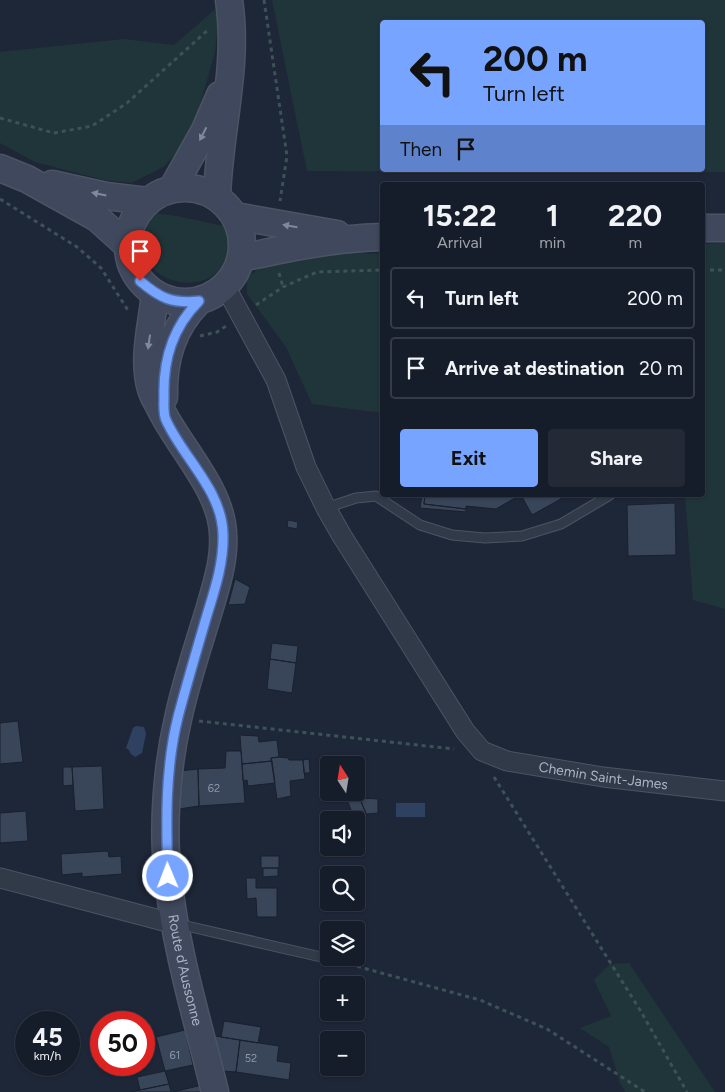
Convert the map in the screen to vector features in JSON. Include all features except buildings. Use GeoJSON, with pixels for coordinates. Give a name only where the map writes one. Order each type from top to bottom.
{"type":"FeatureCollection","features":[{"type":"Feature","properties":{"kind":"main road"},"geometry":{"type":"LineString","coordinates":[[217,197],[218,168],[232,56],[230,9]]}},
{"type":"Feature","properties":{"kind":"main road"},"geometry":{"type":"LineString","coordinates":[[172,189],[205,130],[230,73]]}},
{"type":"Feature","properties":{"kind":"main road"},"geometry":{"type":"LineString","coordinates":[[0,168],[27,178],[106,196],[147,201]]}},
{"type":"Feature","properties":{"kind":"main road"},"geometry":{"type":"LineString","coordinates":[[27,178],[97,218],[127,245]]}},
{"type":"Feature","properties":{"kind":"main road"},"geometry":{"type":"LineString","coordinates":[[188,187],[203,190],[217,197],[235,216],[241,229],[243,244],[241,258],[235,273],[225,286],[213,295],[199,301],[184,303],[169,300],[155,294],[140,281],[130,264],[127,245],[132,221],[147,201],[159,193],[172,189],[188,187]]}},
{"type":"Feature","properties":{"kind":"main road"},"geometry":{"type":"LineString","coordinates":[[235,216],[355,238]]}},
{"type":"Feature","properties":{"kind":"main road"},"geometry":{"type":"LineString","coordinates":[[705,228],[725,228]]}},
{"type":"Feature","properties":{"kind":"main road"},"geometry":{"type":"LineString","coordinates":[[241,258],[355,238],[380,237]]}},
{"type":"Feature","properties":{"kind":"main road","name":"Route d'Aussonne"},"geometry":{"type":"LineString","coordinates":[[155,294],[148,354],[151,390],[165,418],[203,478],[218,507],[224,533],[221,568],[178,719],[168,778],[166,831],[168,876],[175,924],[215,1092]]}},
{"type":"Feature","properties":{"kind":"main road"},"geometry":{"type":"LineString","coordinates":[[165,418],[165,374],[170,346],[180,324],[199,301]]}},
{"type":"Feature","properties":{"kind":"street"},"geometry":{"type":"LineString","coordinates":[[225,286],[276,380],[306,467],[326,508],[465,731],[482,751]]}},
{"type":"Feature","properties":{"kind":"street","name":"Chemin Saint-James"},"geometry":{"type":"LineString","coordinates":[[482,751],[507,761],[603,777],[725,791]]}},
{"type":"Feature","properties":{"kind":"street"},"geometry":{"type":"LineString","coordinates":[[0,878],[175,924]]}},
{"type":"Feature","properties":{"kind":"lane"},"geometry":{"type":"LineString","coordinates":[[326,508],[356,498],[376,496],[420,525],[452,535],[485,538],[522,536],[561,524],[607,497]]}},
{"type":"Feature","properties":{"kind":"lane"},"geometry":{"type":"LineString","coordinates":[[175,924],[320,957]]}},
{"type":"Feature","properties":{"kind":"path"},"geometry":{"type":"LineString","coordinates":[[264,0],[287,156],[278,207]]}},
{"type":"Feature","properties":{"kind":"path"},"geometry":{"type":"LineString","coordinates":[[0,118],[54,133],[92,126],[127,103],[217,23],[230,9]]}},
{"type":"Feature","properties":{"kind":"path"},"geometry":{"type":"LineString","coordinates":[[0,199],[77,247],[101,268],[130,313]]}},
{"type":"Feature","properties":{"kind":"path"},"geometry":{"type":"LineString","coordinates":[[253,308],[283,287],[317,272],[380,270]]}},
{"type":"Feature","properties":{"kind":"path"},"geometry":{"type":"LineString","coordinates":[[705,270],[725,270]]}},
{"type":"Feature","properties":{"kind":"path"},"geometry":{"type":"LineString","coordinates":[[195,336],[205,336],[217,332],[233,321]]}},
{"type":"Feature","properties":{"kind":"path"},"geometry":{"type":"LineString","coordinates":[[178,719],[482,751],[487,767],[640,1010],[687,1092]]}},
{"type":"Feature","properties":{"kind":"path"},"geometry":{"type":"LineString","coordinates":[[354,966],[480,1000],[547,1029],[644,1092]]}},
{"type":"Feature","properties":{"kind":"green space"},"geometry":{"type":"Polygon","coordinates":[[[272,0],[725,0],[725,172],[705,172],[705,20],[380,20],[380,171],[307,171],[272,0]]]}},
{"type":"Feature","properties":{"kind":"green space"},"geometry":{"type":"Polygon","coordinates":[[[220,5],[215,52],[190,140],[163,167],[132,183],[104,180],[35,162],[0,143],[0,52],[124,39],[174,45],[220,5]]]}},
{"type":"Feature","properties":{"kind":"green space"},"geometry":{"type":"Polygon","coordinates":[[[153,213],[228,227],[227,255],[217,272],[199,281],[179,282],[161,275],[148,260],[144,240],[153,213]]]}},
{"type":"Feature","properties":{"kind":"green space"},"geometry":{"type":"Polygon","coordinates":[[[725,243],[725,609],[693,600],[685,497],[705,497],[705,244],[725,243]]]}},
{"type":"Feature","properties":{"kind":"green space"},"geometry":{"type":"Polygon","coordinates":[[[336,252],[380,254],[380,413],[312,404],[286,347],[247,294],[247,278],[263,265],[336,252]]]}},
{"type":"Feature","properties":{"kind":"green space"},"geometry":{"type":"Polygon","coordinates":[[[629,963],[715,1092],[625,1092],[620,1083],[609,1047],[580,1028],[611,1016],[594,980],[610,964],[629,963]]]}},
{"type":"Feature","properties":{"kind":"water"},"geometry":{"type":"Polygon","coordinates":[[[136,726],[144,727],[146,734],[142,753],[135,757],[126,748],[133,728],[136,726]]]}},
{"type":"Feature","properties":{"kind":"water"},"geometry":{"type":"Polygon","coordinates":[[[396,803],[425,803],[425,817],[396,817],[396,803]]]}},
{"type":"Feature","properties":{"kind":"route"},"geometry":{"type":"LineString","coordinates":[[140,281],[155,294],[169,300],[184,303],[199,301],[189,311],[176,330],[170,346],[166,362],[164,388],[165,418],[203,478],[218,507],[224,533],[221,568],[178,719],[168,778],[166,831],[168,876]]}}]}
